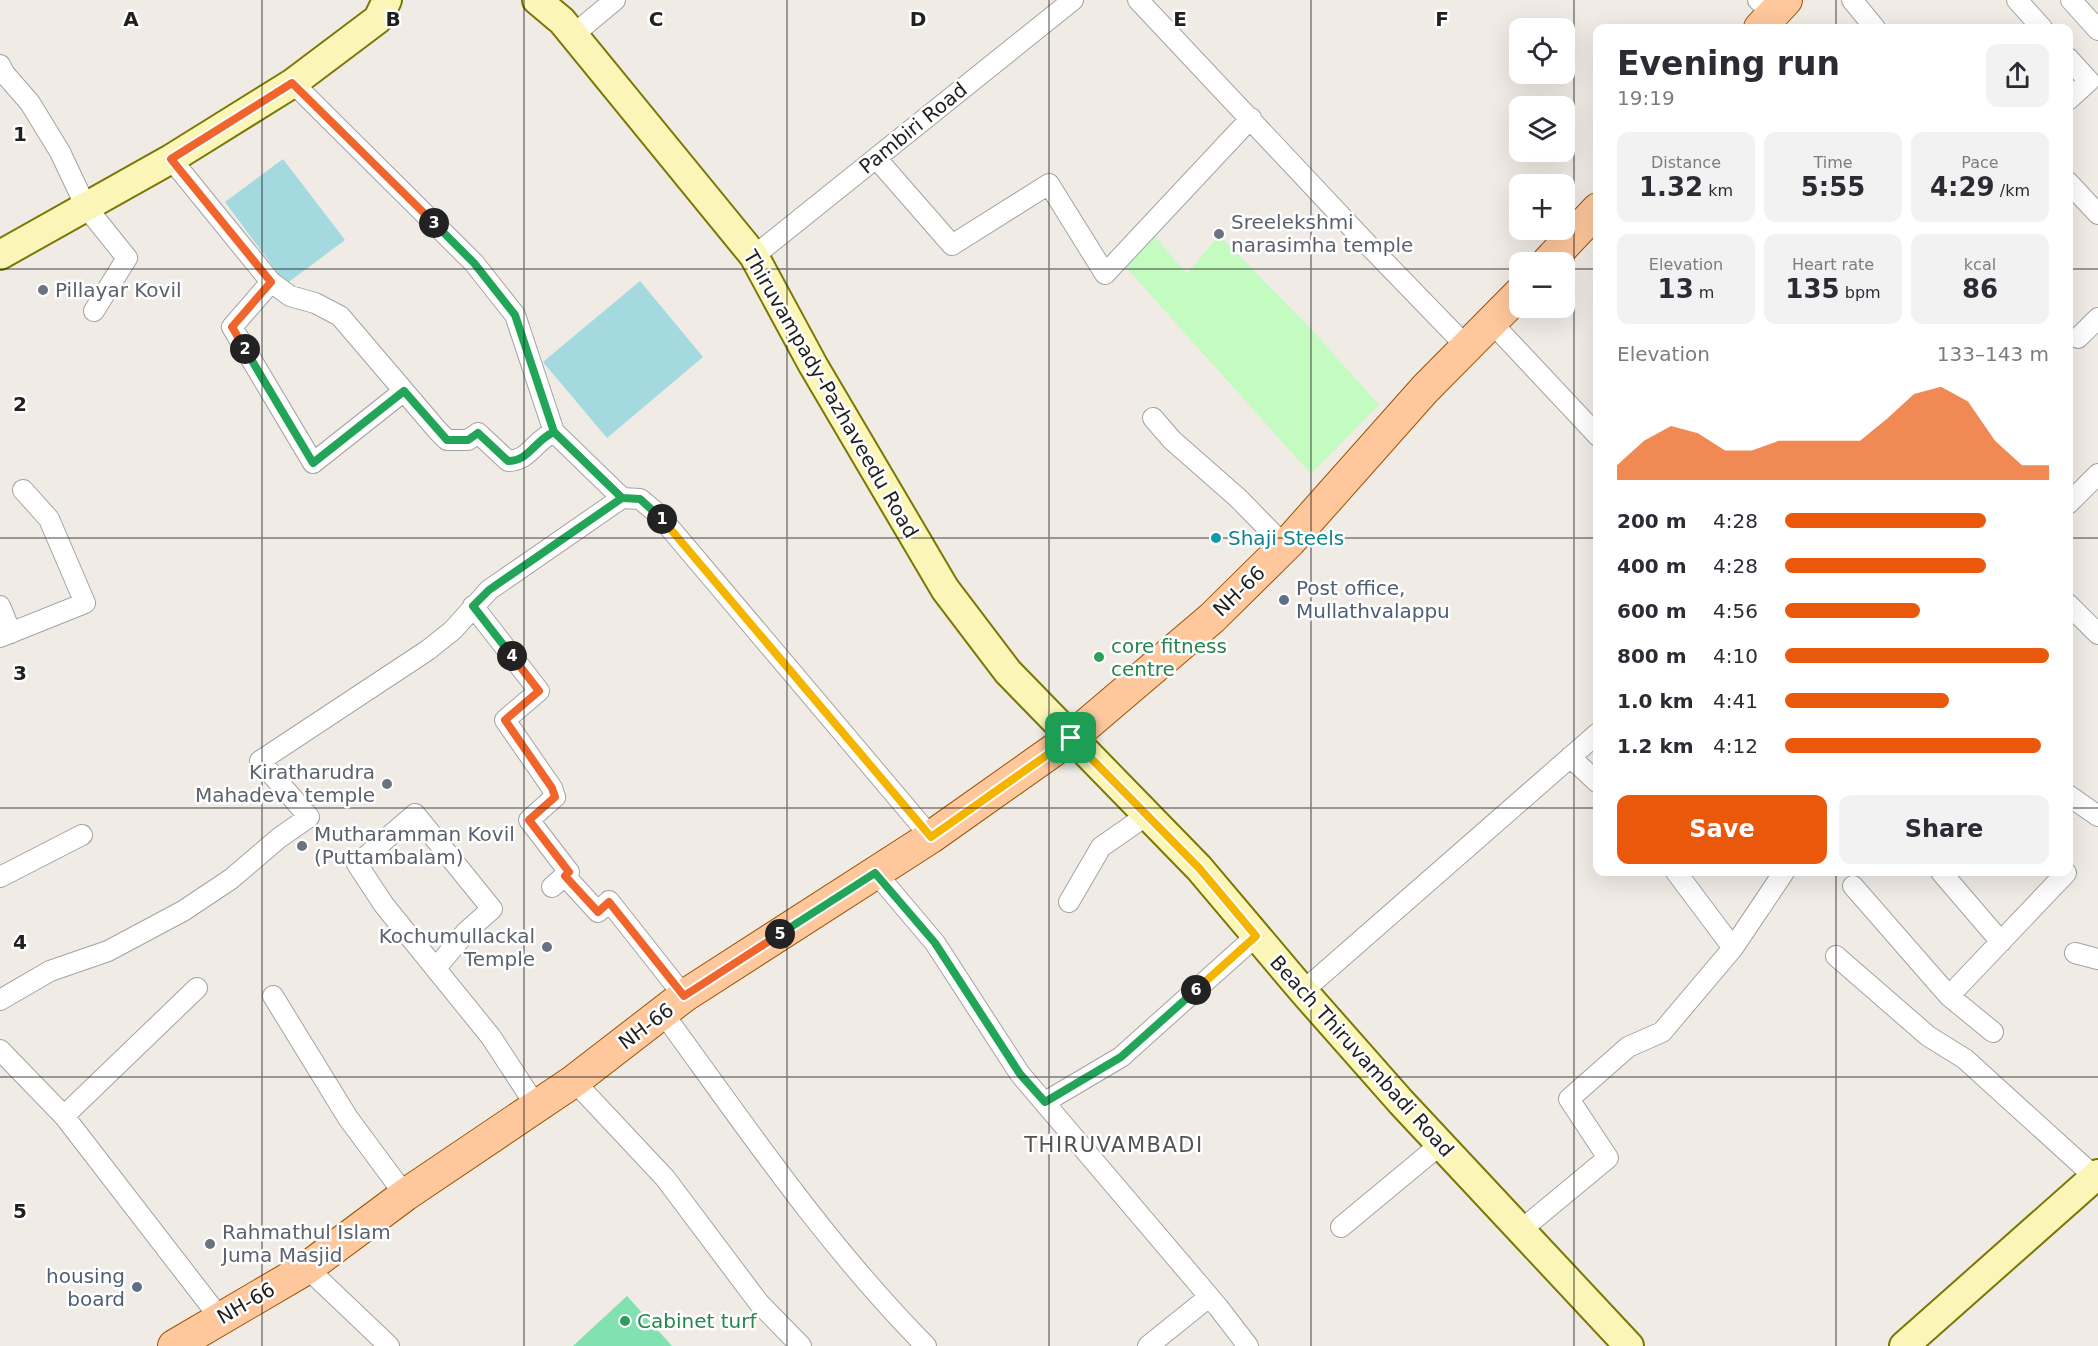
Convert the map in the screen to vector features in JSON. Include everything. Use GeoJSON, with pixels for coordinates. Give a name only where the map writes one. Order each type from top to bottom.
{"type":"FeatureCollection","features":[{"type":"Feature","properties":{"kind":"main road"},"geometry":{"type":"LineString","coordinates":[[0,255],[171,159],[292,83],[378,19],[387,0]]}},
{"type":"Feature","properties":{"kind":"main road","name":"Thiruvampady-Pazhaveedu Road"},"geometry":{"type":"LineString","coordinates":[[537,0],[562,21],[754,256],[813,365],[945,589],[1008,672],[1071,738]]}},
{"type":"Feature","properties":{"kind":"main road"},"geometry":{"type":"LineString","coordinates":[[1557,252],[1593,213]]}},
{"type":"Feature","properties":{"kind":"main road","name":"NH-66"},"geometry":{"type":"LineString","coordinates":[[174,1346],[307,1268],[405,1195],[574,1081],[674,1005],[931,837],[1071,738],[1212,618],[1285,546],[1425,388],[1509,305]]}},
{"type":"Feature","properties":{"kind":"main road","name":"Beach Thiruvambadi Road"},"geometry":{"type":"LineString","coordinates":[[1071,738],[1199,868],[1303,991],[1441,1144],[1629,1346]]}},
{"type":"Feature","properties":{"kind":"main road"},"geometry":{"type":"LineString","coordinates":[[1905,1346],[2096,1175]]}},
{"type":"Feature","properties":{"kind":"street"},"geometry":{"type":"LineString","coordinates":[[573,35],[615,0]]}},
{"type":"Feature","properties":{"kind":"street","name":"Pambiri Road"},"geometry":{"type":"LineString","coordinates":[[754,256],[1073,0]]}},
{"type":"Feature","properties":{"kind":"street"},"geometry":{"type":"LineString","coordinates":[[1138,0],[1372,249],[1467,346]]}},
{"type":"Feature","properties":{"kind":"street"},"geometry":{"type":"LineString","coordinates":[[1852,0],[1872,24]]}},
{"type":"Feature","properties":{"kind":"street"},"geometry":{"type":"LineString","coordinates":[[2017,0],[2038,24]]}},
{"type":"Feature","properties":{"kind":"street"},"geometry":{"type":"LineString","coordinates":[[2071,0],[2098,30]]}},
{"type":"Feature","properties":{"kind":"street"},"geometry":{"type":"LineString","coordinates":[[2073,63],[2089,81],[2073,95]]}},
{"type":"Feature","properties":{"kind":"street"},"geometry":{"type":"LineString","coordinates":[[0,65],[4,73],[30,103],[60,152],[86,207],[128,258],[94,311]]}},
{"type":"Feature","properties":{"kind":"street"},"geometry":{"type":"LineString","coordinates":[[292,83],[474,263],[515,315],[554,432],[622,498]]}},
{"type":"Feature","properties":{"kind":"street"},"geometry":{"type":"LineString","coordinates":[[876,158],[952,245],[1048,184],[1105,274],[1251,118]]}},
{"type":"Feature","properties":{"kind":"street"},"geometry":{"type":"LineString","coordinates":[[171,159],[271,282],[290,296],[315,303],[340,316],[447,440],[468,440],[478,433],[508,461],[517,461],[545,436],[554,432]]}},
{"type":"Feature","properties":{"kind":"street"},"geometry":{"type":"LineString","coordinates":[[2073,187],[2098,214]]}},
{"type":"Feature","properties":{"kind":"street"},"geometry":{"type":"LineString","coordinates":[[271,282],[232,327],[313,463],[404,391]]}},
{"type":"Feature","properties":{"kind":"street"},"geometry":{"type":"LineString","coordinates":[[2078,338],[2098,318]]}},
{"type":"Feature","properties":{"kind":"street"},"geometry":{"type":"LineString","coordinates":[[1492,323],[1593,431]]}},
{"type":"Feature","properties":{"kind":"street"},"geometry":{"type":"LineString","coordinates":[[1153,418],[1172,440],[1238,498],[1285,546]]}},
{"type":"Feature","properties":{"kind":"street"},"geometry":{"type":"LineString","coordinates":[[2073,499],[2098,474]]}},
{"type":"Feature","properties":{"kind":"street"},"geometry":{"type":"LineString","coordinates":[[0,606],[6,635],[85,603],[49,519],[23,490]]}},
{"type":"Feature","properties":{"kind":"street"},"geometry":{"type":"LineString","coordinates":[[0,1000],[50,971],[108,951],[183,911],[231,879],[279,838],[309,817],[260,761],[428,650],[453,630],[489,590],[622,498],[640,499],[658,514],[931,837]]}},
{"type":"Feature","properties":{"kind":"street"},"geometry":{"type":"LineString","coordinates":[[473,606],[539,691],[505,720],[552,788],[555,797],[529,820],[569,872],[559,882],[598,912],[609,902],[814,1220],[900,1320],[926,1346]]}},
{"type":"Feature","properties":{"kind":"street"},"geometry":{"type":"LineString","coordinates":[[2073,609],[2098,634]]}},
{"type":"Feature","properties":{"kind":"street"},"geometry":{"type":"LineString","coordinates":[[1303,991],[1593,737]]}},
{"type":"Feature","properties":{"kind":"street"},"geometry":{"type":"LineString","coordinates":[[1570,757],[1593,778]]}},
{"type":"Feature","properties":{"kind":"street"},"geometry":{"type":"LineString","coordinates":[[2073,798],[2098,816]]}},
{"type":"Feature","properties":{"kind":"street"},"geometry":{"type":"LineString","coordinates":[[436,968],[466,932],[492,909],[415,814],[357,864],[384,905],[491,1037],[536,1107]]}},
{"type":"Feature","properties":{"kind":"street"},"geometry":{"type":"LineString","coordinates":[[1069,902],[1101,847],[1147,815]]}},
{"type":"Feature","properties":{"kind":"street"},"geometry":{"type":"LineString","coordinates":[[0,877],[82,835]]}},
{"type":"Feature","properties":{"kind":"street"},"geometry":{"type":"LineString","coordinates":[[875,873],[935,943],[1020,1074],[1248,1346]]}},
{"type":"Feature","properties":{"kind":"street"},"geometry":{"type":"LineString","coordinates":[[1679,876],[1733,948]]}},
{"type":"Feature","properties":{"kind":"street"},"geometry":{"type":"LineString","coordinates":[[1521,1230],[1608,1158],[1569,1099],[1628,1047],[1662,1032],[1733,948],[1781,876]]}},
{"type":"Feature","properties":{"kind":"street"},"geometry":{"type":"LineString","coordinates":[[1944,876],[2001,942]]}},
{"type":"Feature","properties":{"kind":"street"},"geometry":{"type":"LineString","coordinates":[[1950,996],[2063,876]]}},
{"type":"Feature","properties":{"kind":"street"},"geometry":{"type":"LineString","coordinates":[[1853,886],[1950,996],[1993,1032]]}},
{"type":"Feature","properties":{"kind":"street"},"geometry":{"type":"LineString","coordinates":[[1045,1102],[1121,1057],[1256,936]]}},
{"type":"Feature","properties":{"kind":"street"},"geometry":{"type":"LineString","coordinates":[[2075,953],[2098,959]]}},
{"type":"Feature","properties":{"kind":"street"},"geometry":{"type":"LineString","coordinates":[[1836,956],[1928,1036],[1965,1059],[2096,1175]]}},
{"type":"Feature","properties":{"kind":"street"},"geometry":{"type":"LineString","coordinates":[[64,1116],[197,988]]}},
{"type":"Feature","properties":{"kind":"street"},"geometry":{"type":"LineString","coordinates":[[273,996],[348,1118],[405,1195]]}},
{"type":"Feature","properties":{"kind":"street"},"geometry":{"type":"LineString","coordinates":[[0,1050],[64,1116],[220,1318]]}},
{"type":"Feature","properties":{"kind":"street"},"geometry":{"type":"LineString","coordinates":[[574,1081],[665,1178],[759,1303],[801,1346]]}},
{"type":"Feature","properties":{"kind":"street"},"geometry":{"type":"LineString","coordinates":[[1341,1227],[1441,1144]]}},
{"type":"Feature","properties":{"kind":"street"},"geometry":{"type":"LineString","coordinates":[[307,1268],[389,1346]]}},
{"type":"Feature","properties":{"kind":"street"},"geometry":{"type":"LineString","coordinates":[[1148,1346],[1209,1297]]}},
{"type":"Feature","properties":{"kind":"green space"},"geometry":{"type":"Polygon","coordinates":[[[1151,232],[1187,274],[1219,235],[1311,329],[1379,405],[1311,474],[1123,264],[1151,232]]]}},
{"type":"Feature","properties":{"kind":"green space","name":"Cabinet turf"},"geometry":{"type":"Polygon","coordinates":[[[627,1296],[672,1346],[573,1346],[627,1296]]]}},
{"type":"Feature","properties":{"kind":"water"},"geometry":{"type":"Polygon","coordinates":[[[283,159],[345,240],[286,284],[225,202],[283,159]]]}},
{"type":"Feature","properties":{"kind":"water"},"geometry":{"type":"Polygon","coordinates":[[[640,281],[703,357],[607,438],[543,362],[640,281]]]}},
{"type":"Feature","properties":{"kind":"place","name":"Sreelekshmi narasimha temple"},"geometry":{"type":"Point","coordinates":[1219,234]}},
{"type":"Feature","properties":{"kind":"place","name":"Pillayar Kovil"},"geometry":{"type":"Point","coordinates":[43,290]}},
{"type":"Feature","properties":{"kind":"place","name":"Shaji Steels"},"geometry":{"type":"Point","coordinates":[1216,538]}},
{"type":"Feature","properties":{"kind":"place","name":"Post office, Mullathvalappu"},"geometry":{"type":"Point","coordinates":[1284,600]}},
{"type":"Feature","properties":{"kind":"place","name":"core fitness centre"},"geometry":{"type":"Point","coordinates":[1099,657]}},
{"type":"Feature","properties":{"kind":"place","name":"Kiratharudra Mahadeva temple"},"geometry":{"type":"Point","coordinates":[387,784]}},
{"type":"Feature","properties":{"kind":"place","name":"Mutharamman Kovil (Puttambalam)"},"geometry":{"type":"Point","coordinates":[302,846]}},
{"type":"Feature","properties":{"kind":"place","name":"Kochumullackal Temple"},"geometry":{"type":"Point","coordinates":[547,947]}},
{"type":"Feature","properties":{"kind":"place","name":"Rahmathul Islam Juma Masjid"},"geometry":{"type":"Point","coordinates":[210,1244]}},
{"type":"Feature","properties":{"kind":"place","name":"housing board"},"geometry":{"type":"Point","coordinates":[137,1287]}},
{"type":"Feature","properties":{"kind":"place","name":"Cabinet turf"},"geometry":{"type":"Point","coordinates":[625,1321]}},
{"type":"Feature","properties":{"kind":"district","name":"THIRUVAMBADI"},"geometry":{"type":"Point","coordinates":[1114,1145]}},
{"type":"Feature","properties":{"kind":"route"},"geometry":{"type":"LineString","coordinates":[[1071,738],[931,837],[658,514],[640,499],[622,498],[554,432],[545,436],[524,457],[517,461],[508,461],[478,433],[468,440],[447,440],[404,391],[313,463],[232,327],[271,282],[171,159],[292,83],[474,263],[515,315],[554,432],[588,465],[622,498],[489,590],[473,606],[539,691],[505,720],[552,788],[555,797],[529,820],[569,872],[565,876],[598,912],[609,902],[684,996],[875,873],[935,943],[1020,1074],[1045,1102],[1121,1057],[1256,936],[1199,868],[1071,738]]}}]}
